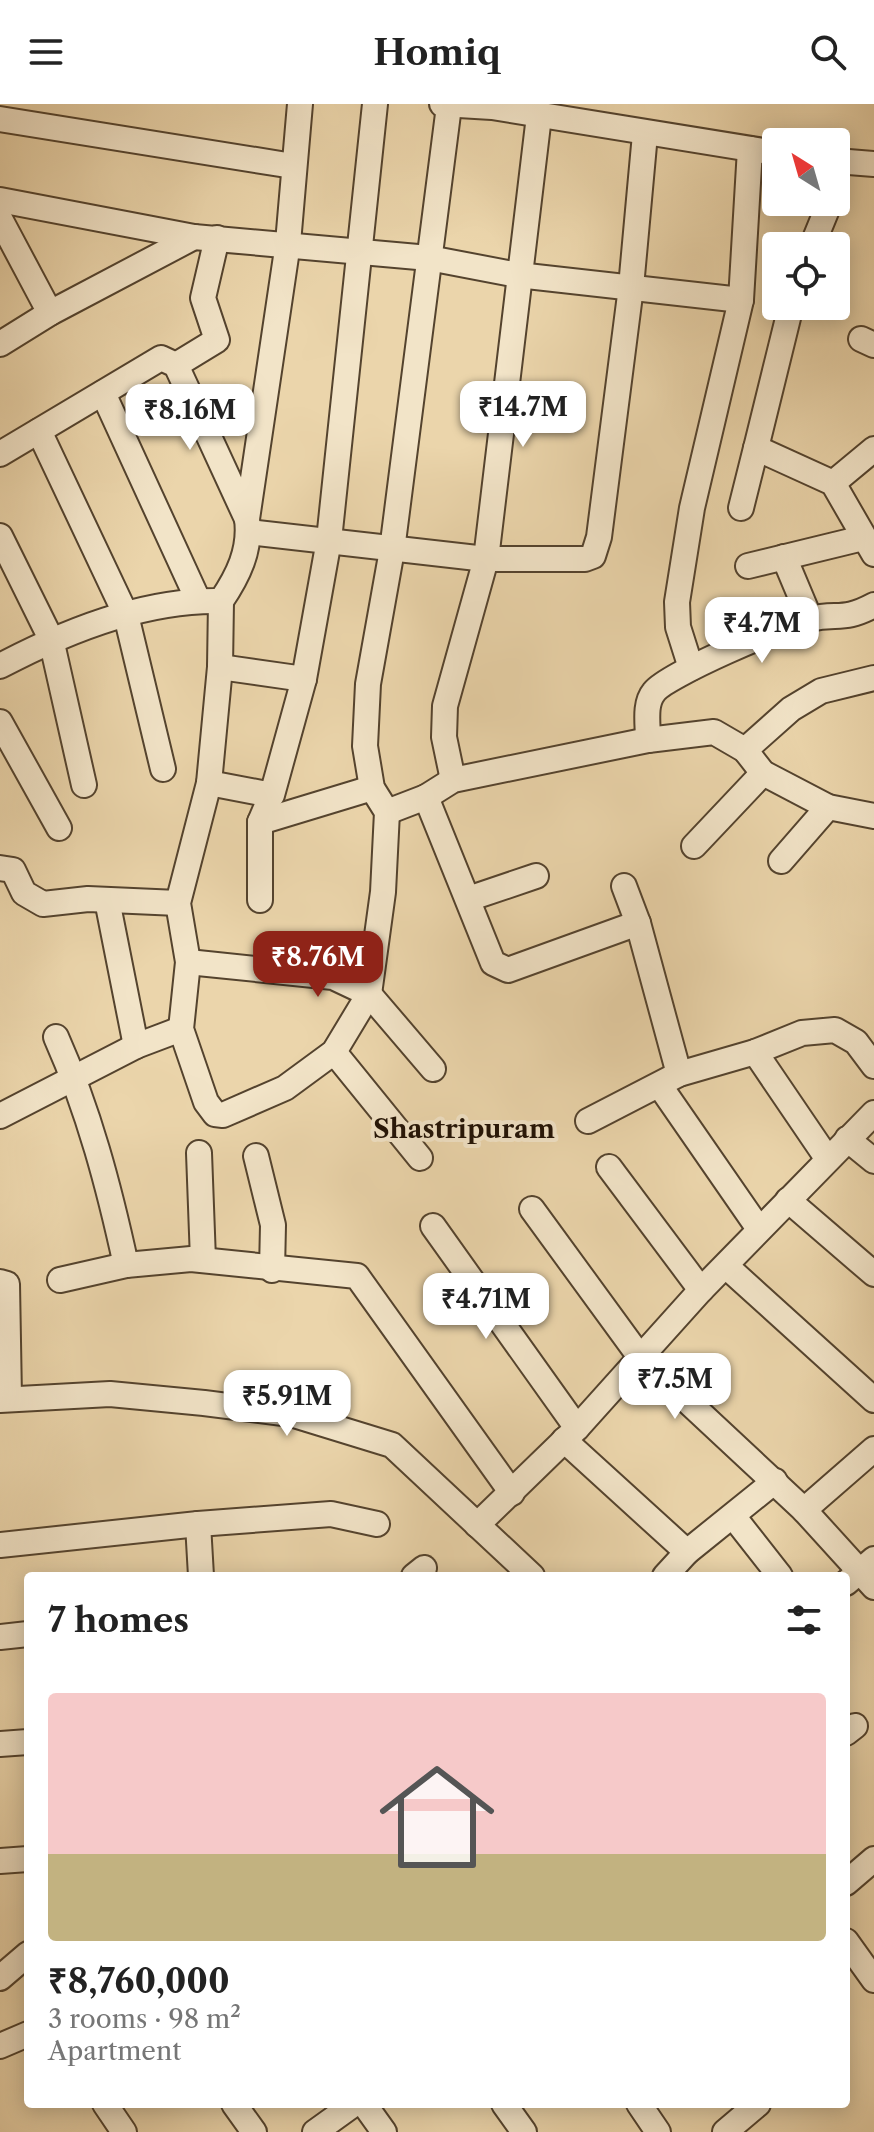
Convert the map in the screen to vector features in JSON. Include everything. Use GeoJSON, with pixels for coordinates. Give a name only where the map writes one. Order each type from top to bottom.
{"type":"FeatureCollection","features":[{"type":"Feature","properties":{"kind":"street"},"geometry":{"type":"LineString","coordinates":[[0,666],[51,639],[126,615],[209,601],[239,575],[288,243],[300,104]]}},
{"type":"Feature","properties":{"kind":"street"},"geometry":{"type":"LineString","coordinates":[[260,900],[260,822],[272,795],[304,679],[329,540],[375,104]]}},
{"type":"Feature","properties":{"kind":"street"},"geometry":{"type":"LineString","coordinates":[[103,393],[209,601],[220,667],[209,783],[178,903],[188,962],[181,1029],[206,1102],[215,1114],[223,1115],[285,1088],[334,1052],[369,994],[383,892],[387,812],[372,788],[365,746],[368,684],[392,550],[446,105],[492,105],[645,134],[762,151]]}},
{"type":"Feature","properties":{"kind":"street"},"geometry":{"type":"LineString","coordinates":[[453,780],[444,737],[445,706],[486,559],[539,116]]}},
{"type":"Feature","properties":{"kind":"street"},"geometry":{"type":"LineString","coordinates":[[0,119],[293,166]]}},
{"type":"Feature","properties":{"kind":"street"},"geometry":{"type":"LineString","coordinates":[[248,525],[392,550],[486,559],[585,559],[593,556],[599,537],[631,287],[645,134]]}},
{"type":"Feature","properties":{"kind":"street"},"geometry":{"type":"LineString","coordinates":[[691,668],[678,627],[677,602],[692,508],[741,300],[750,149]]}},
{"type":"Feature","properties":{"kind":"street"},"geometry":{"type":"LineString","coordinates":[[850,162],[874,164]]}},
{"type":"Feature","properties":{"kind":"street"},"geometry":{"type":"LineString","coordinates":[[0,200],[206,237],[429,258],[518,275],[741,300]]}},
{"type":"Feature","properties":{"kind":"street"},"geometry":{"type":"LineString","coordinates":[[0,219],[50,313]]}},
{"type":"Feature","properties":{"kind":"street"},"geometry":{"type":"LineString","coordinates":[[0,344],[50,313],[206,237]]}},
{"type":"Feature","properties":{"kind":"street"},"geometry":{"type":"LineString","coordinates":[[176,365],[217,340],[203,298],[206,237]]}},
{"type":"Feature","properties":{"kind":"street"},"geometry":{"type":"LineString","coordinates":[[741,508],[788,320]]}},
{"type":"Feature","properties":{"kind":"street"},"geometry":{"type":"LineString","coordinates":[[0,454],[161,358],[176,365],[248,525]]}},
{"type":"Feature","properties":{"kind":"street"},"geometry":{"type":"LineString","coordinates":[[39,431],[126,615],[163,769]]}},
{"type":"Feature","properties":{"kind":"street"},"geometry":{"type":"LineString","coordinates":[[748,566],[784,557],[868,546],[833,483],[756,448]]}},
{"type":"Feature","properties":{"kind":"street"},"geometry":{"type":"LineString","coordinates":[[833,483],[874,449]]}},
{"type":"Feature","properties":{"kind":"street"},"geometry":{"type":"LineString","coordinates":[[0,536],[51,639],[84,785]]}},
{"type":"Feature","properties":{"kind":"street"},"geometry":{"type":"LineString","coordinates":[[784,557],[810,619]]}},
{"type":"Feature","properties":{"kind":"street"},"geometry":{"type":"LineString","coordinates":[[648,740],[648,702],[655,689],[691,668],[810,619],[850,617],[874,605]]}},
{"type":"Feature","properties":{"kind":"street"},"geometry":{"type":"LineString","coordinates":[[220,667],[304,679]]}},
{"type":"Feature","properties":{"kind":"street"},"geometry":{"type":"LineString","coordinates":[[745,750],[791,709],[821,691],[874,678]]}},
{"type":"Feature","properties":{"kind":"street"},"geometry":{"type":"LineString","coordinates":[[0,722],[59,828]]}},
{"type":"Feature","properties":{"kind":"street"},"geometry":{"type":"LineString","coordinates":[[387,812],[426,797],[453,780],[648,740],[714,732],[745,750],[763,773],[828,807],[874,816]]}},
{"type":"Feature","properties":{"kind":"street"},"geometry":{"type":"LineString","coordinates":[[694,846],[763,773]]}},
{"type":"Feature","properties":{"kind":"street"},"geometry":{"type":"LineString","coordinates":[[209,783],[272,795]]}},
{"type":"Feature","properties":{"kind":"street"},"geometry":{"type":"LineString","coordinates":[[260,822],[372,788]]}},
{"type":"Feature","properties":{"kind":"street"},"geometry":{"type":"LineString","coordinates":[[426,797],[493,963],[508,970],[638,923]]}},
{"type":"Feature","properties":{"kind":"street"},"geometry":{"type":"LineString","coordinates":[[781,861],[828,807]]}},
{"type":"Feature","properties":{"kind":"street"},"geometry":{"type":"LineString","coordinates":[[0,868],[13,870],[24,893],[43,904],[107,900],[178,903]]}},
{"type":"Feature","properties":{"kind":"street"},"geometry":{"type":"LineString","coordinates":[[468,899],[536,876]]}},
{"type":"Feature","properties":{"kind":"street"},"geometry":{"type":"LineString","coordinates":[[624,886],[638,923],[669,1080],[759,1229]]}},
{"type":"Feature","properties":{"kind":"street"},"geometry":{"type":"LineString","coordinates":[[107,900],[136,1046]]}},
{"type":"Feature","properties":{"kind":"street"},"geometry":{"type":"LineString","coordinates":[[188,962],[333,977],[369,994],[433,1069]]}},
{"type":"Feature","properties":{"kind":"street"},"geometry":{"type":"LineString","coordinates":[[0,1116],[73,1076],[181,1029]]}},
{"type":"Feature","properties":{"kind":"street"},"geometry":{"type":"LineString","coordinates":[[588,1121],[669,1080],[802,1033],[835,1030],[856,1042],[874,1066]]}},
{"type":"Feature","properties":{"kind":"street"},"geometry":{"type":"LineString","coordinates":[[56,1037],[73,1076],[106,1173],[126,1265]]}},
{"type":"Feature","properties":{"kind":"street"},"geometry":{"type":"LineString","coordinates":[[334,1052],[420,1158]]}},
{"type":"Feature","properties":{"kind":"street"},"geometry":{"type":"LineString","coordinates":[[755,1052],[827,1158]]}},
{"type":"Feature","properties":{"kind":"street"},"geometry":{"type":"LineString","coordinates":[[477,1525],[571,1434],[701,1290],[874,1113]]}},
{"type":"Feature","properties":{"kind":"street"},"geometry":{"type":"LineString","coordinates":[[847,1139],[874,1161]]}},
{"type":"Feature","properties":{"kind":"street"},"geometry":{"type":"LineString","coordinates":[[199,1153],[203,1260]]}},
{"type":"Feature","properties":{"kind":"street"},"geometry":{"type":"LineString","coordinates":[[256,1156],[273,1225],[272,1270]]}},
{"type":"Feature","properties":{"kind":"street"},"geometry":{"type":"LineString","coordinates":[[609,1167],[701,1290]]}},
{"type":"Feature","properties":{"kind":"street"},"geometry":{"type":"LineString","coordinates":[[788,1200],[874,1274]]}},
{"type":"Feature","properties":{"kind":"street"},"geometry":{"type":"LineString","coordinates":[[532,1209],[640,1357],[775,1481],[864,1575]]}},
{"type":"Feature","properties":{"kind":"street"},"geometry":{"type":"LineString","coordinates":[[433,1226],[571,1434],[687,1552]]}},
{"type":"Feature","properties":{"kind":"street"},"geometry":{"type":"LineString","coordinates":[[60,1280],[126,1265],[203,1260],[272,1270],[357,1276],[512,1493]]}},
{"type":"Feature","properties":{"kind":"street"},"geometry":{"type":"LineString","coordinates":[[726,1266],[874,1400]]}},
{"type":"Feature","properties":{"kind":"street"},"geometry":{"type":"LineString","coordinates":[[0,1282],[7,1284],[5,1399],[110,1394],[291,1414],[392,1445],[528,1572]]}},
{"type":"Feature","properties":{"kind":"street"},"geometry":{"type":"LineString","coordinates":[[804,1510],[874,1449]]}},
{"type":"Feature","properties":{"kind":"street"},"geometry":{"type":"LineString","coordinates":[[669,1572],[687,1552],[775,1481]]}},
{"type":"Feature","properties":{"kind":"street"},"geometry":{"type":"LineString","coordinates":[[0,1545],[198,1524],[331,1514],[377,1524]]}},
{"type":"Feature","properties":{"kind":"street"},"geometry":{"type":"LineString","coordinates":[[733,1516],[777,1572]]}},
{"type":"Feature","properties":{"kind":"street"},"geometry":{"type":"LineString","coordinates":[[198,1524],[201,1572]]}},
{"type":"Feature","properties":{"kind":"street"},"geometry":{"type":"LineString","coordinates":[[0,1637],[24,1634]]}},
{"type":"Feature","properties":{"kind":"street"},"geometry":{"type":"LineString","coordinates":[[0,1744],[24,1742]]}},
{"type":"Feature","properties":{"kind":"street"},"geometry":{"type":"LineString","coordinates":[[0,1861],[24,1859]]}},
{"type":"Feature","properties":{"kind":"street"},"geometry":{"type":"LineString","coordinates":[[850,1880],[874,1859]]}},
{"type":"Feature","properties":{"kind":"street"},"geometry":{"type":"LineString","coordinates":[[850,1947],[874,1980]]}},
{"type":"Feature","properties":{"kind":"street"},"geometry":{"type":"LineString","coordinates":[[0,1978],[24,1957]]}},
{"type":"Feature","properties":{"kind":"street"},"geometry":{"type":"LineString","coordinates":[[0,2046],[24,2036]]}},
{"type":"Feature","properties":{"kind":"street"},"geometry":{"type":"LineString","coordinates":[[108,2108],[124,2132]]}},
{"type":"Feature","properties":{"kind":"street"},"geometry":{"type":"LineString","coordinates":[[237,2108],[254,2132]]}},
{"type":"Feature","properties":{"kind":"street"},"geometry":{"type":"LineString","coordinates":[[315,2132],[348,2108]]}},
{"type":"Feature","properties":{"kind":"street"},"geometry":{"type":"LineString","coordinates":[[367,2108],[384,2132]]}},
{"type":"Feature","properties":{"kind":"street"},"geometry":{"type":"LineString","coordinates":[[507,2108],[524,2132]]}},
{"type":"Feature","properties":{"kind":"street"},"geometry":{"type":"LineString","coordinates":[[642,2108],[658,2132]]}},
{"type":"Feature","properties":{"kind":"street"},"geometry":{"type":"LineString","coordinates":[[725,2132],[753,2108]]}},
{"type":"Feature","properties":{"kind":"district","name":"Shastripuram"},"geometry":{"type":"Point","coordinates":[464,1129]}}]}
